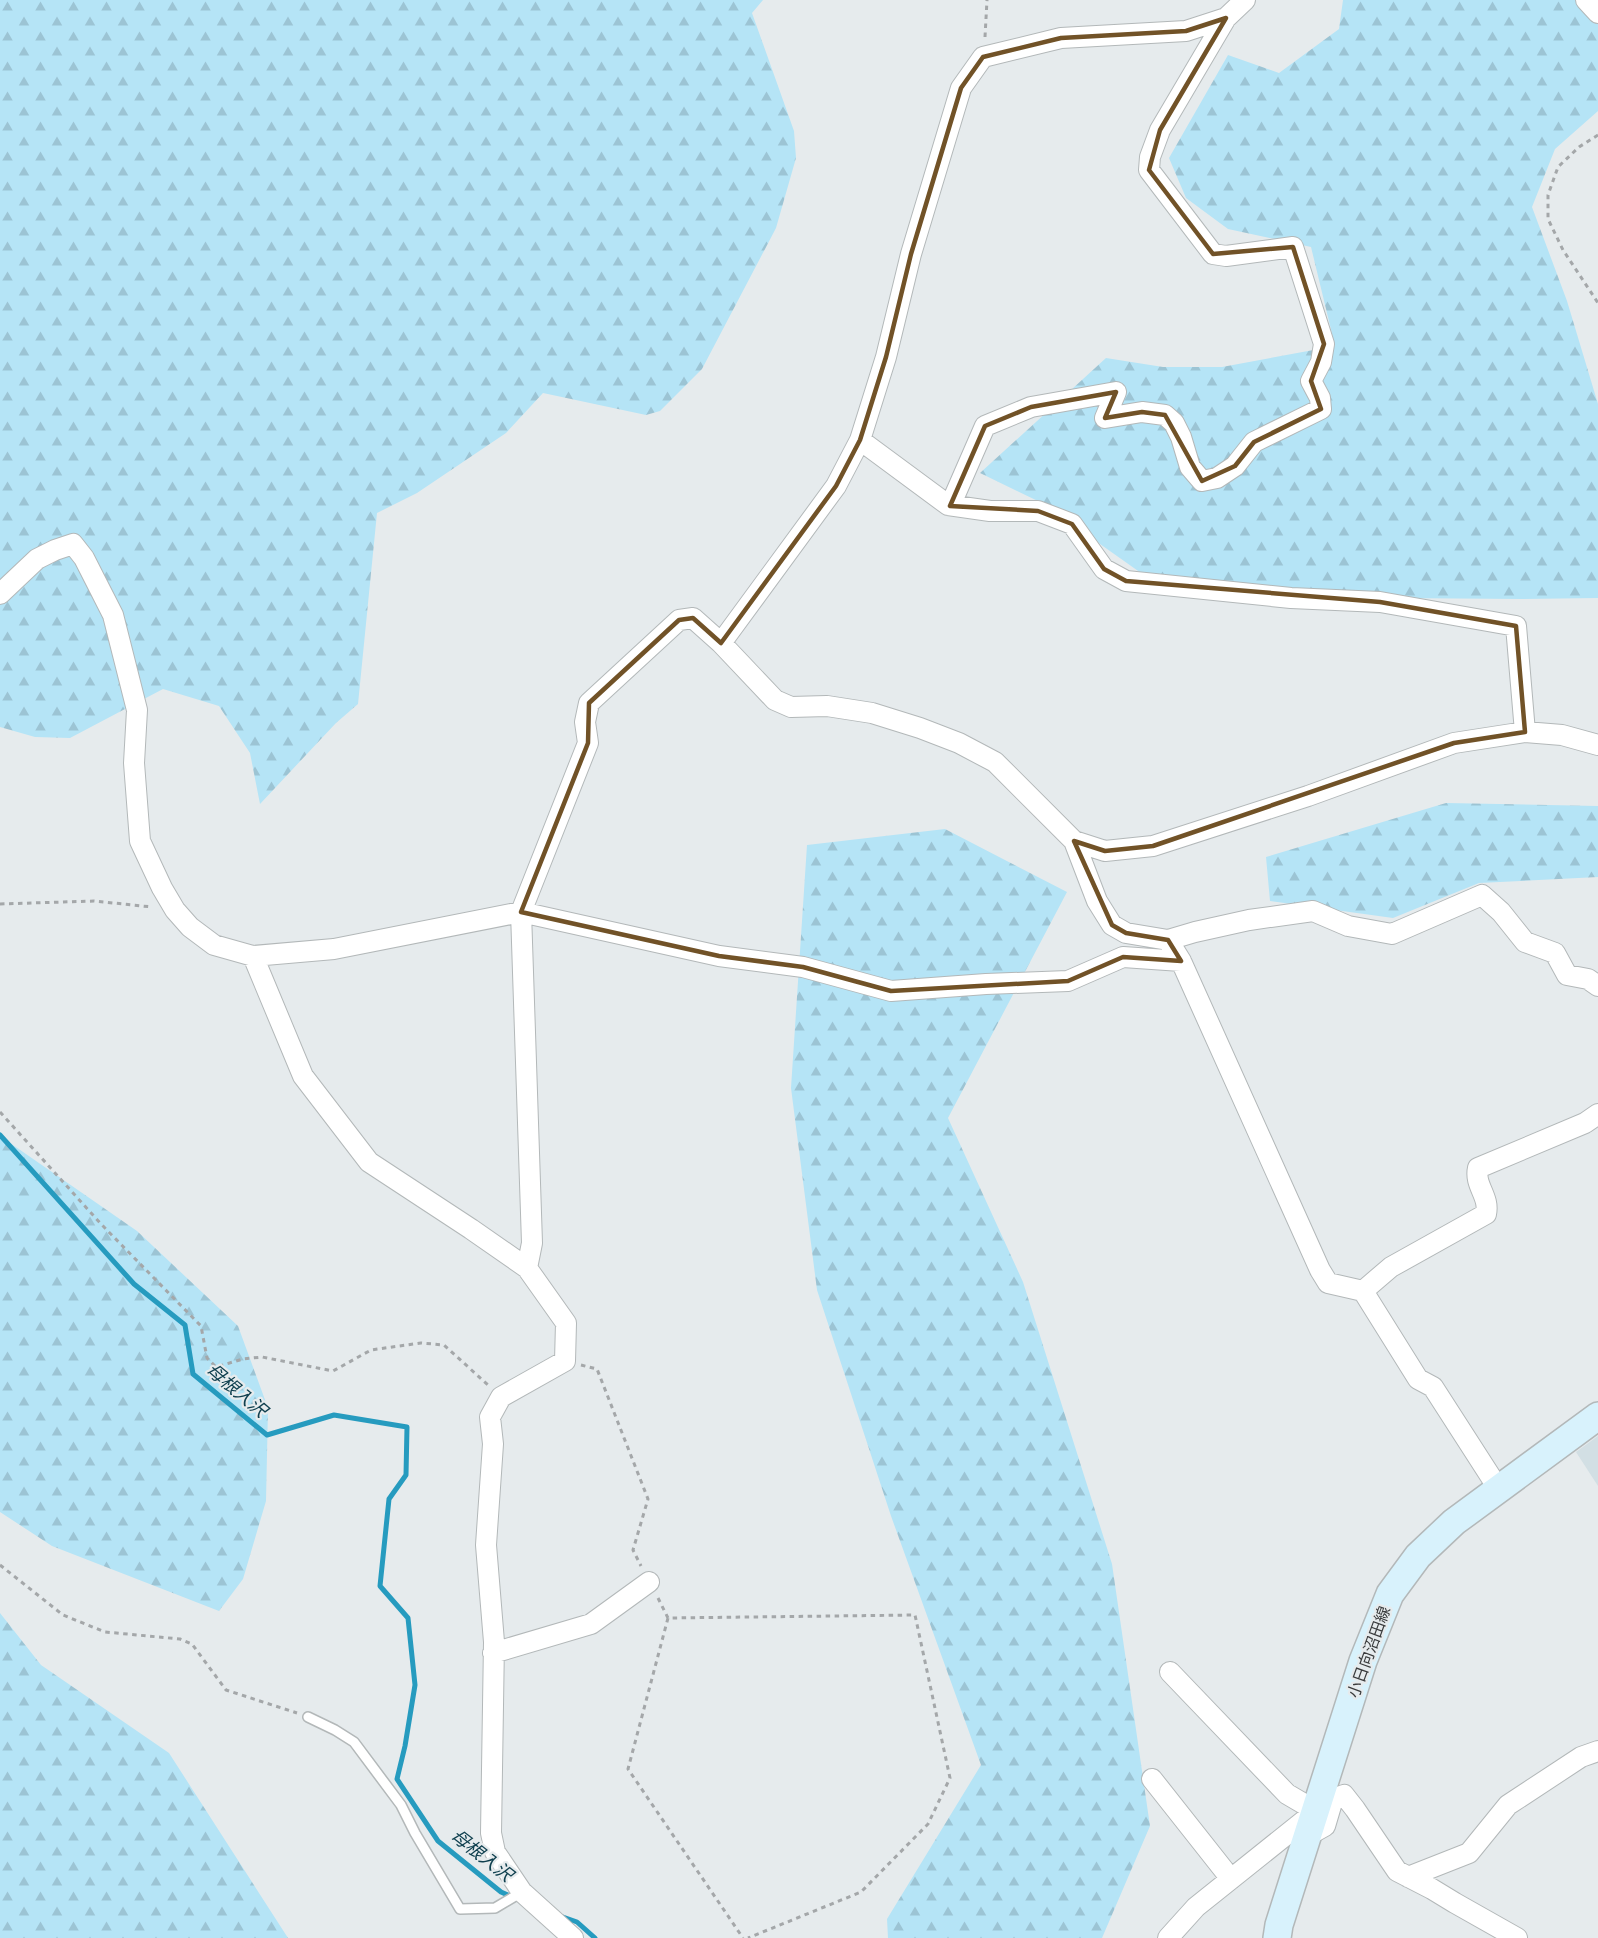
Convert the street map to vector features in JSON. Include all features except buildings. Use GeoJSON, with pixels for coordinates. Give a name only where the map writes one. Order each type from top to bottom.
{"type":"FeatureCollection","features":[{"type":"Feature","properties":{"kind":"main road","name":"小日向沼田線"},"geometry":{"type":"LineString","coordinates":[[1277,1938],[1279,1925],[1363,1661],[1390,1594],[1418,1556],[1454,1522],[1598,1416]]}},
{"type":"Feature","properties":{"kind":"street"},"geometry":{"type":"LineString","coordinates":[[948,505],[986,426],[1031,408],[1116,392],[1105,418],[1142,412],[1165,415],[1174,423],[1190,467],[1202,481],[1217,477],[1235,466],[1254,442],[1321,409],[1320,398],[1311,381],[1321,362],[1324,345],[1293,248],[1226,256],[1213,254],[1149,170],[1150,157],[1160,130],[1226,18],[1245,0]]}},
{"type":"Feature","properties":{"kind":"street"},"geometry":{"type":"LineString","coordinates":[[1586,0],[1598,13]]}},
{"type":"Feature","properties":{"kind":"street"},"geometry":{"type":"LineString","coordinates":[[720,643],[836,486],[860,440],[886,357],[911,254],[961,88],[983,57],[1061,38],[1186,31],[1226,18]]}},
{"type":"Feature","properties":{"kind":"street"},"geometry":{"type":"LineString","coordinates":[[860,440],[948,505],[990,511],[1038,511],[1072,525],[1104,569],[1126,581],[1291,598],[1380,602],[1516,626],[1526,732]]}},
{"type":"Feature","properties":{"kind":"street"},"geometry":{"type":"LineString","coordinates":[[0,594],[37,560],[56,550],[72,544],[84,558],[113,615],[137,710],[134,763],[140,841],[175,910],[190,927],[214,945],[253,956],[334,949],[521,912],[719,956],[802,968],[891,991],[1068,981],[1123,957],[1181,961]]}},
{"type":"Feature","properties":{"kind":"street"},"geometry":{"type":"LineString","coordinates":[[527,1268],[532,1243],[521,912],[588,743],[585,722],[589,703],[679,620],[693,618],[775,700],[791,707],[827,706],[872,713],[958,743],[995,762],[1074,841],[1097,901],[1112,925],[1126,933],[1168,940],[1249,920],[1313,911],[1348,926],[1392,933],[1482,895],[1502,912],[1524,942],[1555,953],[1567,975],[1588,979],[1598,986]]}},
{"type":"Feature","properties":{"kind":"street"},"geometry":{"type":"LineString","coordinates":[[1074,841],[1105,851],[1153,846],[1308,796],[1454,743],[1526,732],[1562,735],[1598,745]]}},
{"type":"Feature","properties":{"kind":"street"},"geometry":{"type":"LineString","coordinates":[[1168,940],[1181,961],[1320,1270],[1328,1283],[1363,1291],[1418,1379],[1433,1387],[1498,1488]]}},
{"type":"Feature","properties":{"kind":"street"},"geometry":{"type":"LineString","coordinates":[[253,956],[303,1076],[369,1162],[527,1268],[566,1323],[565,1361],[501,1397],[490,1417],[493,1444],[486,1545],[493,1653],[491,1833],[495,1852],[522,1892],[573,1938]]}},
{"type":"Feature","properties":{"kind":"street"},"geometry":{"type":"LineString","coordinates":[[1363,1291],[1391,1268],[1486,1214],[1488,1206],[1476,1177],[1478,1168],[1585,1123],[1598,1114]]}},
{"type":"Feature","properties":{"kind":"street"},"geometry":{"type":"LineString","coordinates":[[493,1653],[591,1624],[649,1582]]}},
{"type":"Feature","properties":{"kind":"street"},"geometry":{"type":"LineString","coordinates":[[1170,1672],[1287,1794],[1311,1823],[1325,1826],[1333,1799],[1344,1796],[1396,1871],[1517,1938]]}},
{"type":"Feature","properties":{"kind":"street"},"geometry":{"type":"LineString","coordinates":[[1408,1877],[1469,1853],[1508,1805],[1581,1757],[1598,1751]]}},
{"type":"Feature","properties":{"kind":"street"},"geometry":{"type":"LineString","coordinates":[[1152,1779],[1231,1879]]}},
{"type":"Feature","properties":{"kind":"street"},"geometry":{"type":"LineString","coordinates":[[1168,1938],[1196,1907],[1231,1879],[1311,1823]]}},
{"type":"Feature","properties":{"kind":"lane"},"geometry":{"type":"LineString","coordinates":[[308,1717],[354,1742],[402,1805],[415,1833],[460,1908],[495,1908],[522,1892]]}},
{"type":"Feature","properties":{"kind":"path"},"geometry":{"type":"LineString","coordinates":[[983,57],[987,0]]}},
{"type":"Feature","properties":{"kind":"path"},"geometry":{"type":"LineString","coordinates":[[1598,135],[1579,147],[1558,167],[1548,195],[1548,219],[1563,250],[1598,303]]}},
{"type":"Feature","properties":{"kind":"path"},"geometry":{"type":"LineString","coordinates":[[0,904],[94,901],[175,910]]}},
{"type":"Feature","properties":{"kind":"path"},"geometry":{"type":"LineString","coordinates":[[0,1112],[100,1224],[201,1326],[207,1358],[216,1366],[262,1357],[333,1371],[371,1350],[421,1343],[444,1345],[501,1397]]}},
{"type":"Feature","properties":{"kind":"path"},"geometry":{"type":"LineString","coordinates":[[565,1361],[597,1369],[648,1499],[633,1550],[668,1618],[628,1769],[746,1938],[861,1892],[928,1824],[950,1778],[915,1615],[668,1618]]}},
{"type":"Feature","properties":{"kind":"path"},"geometry":{"type":"LineString","coordinates":[[0,1565],[63,1615],[105,1632],[180,1639],[192,1644],[226,1690],[308,1717]]}},
{"type":"Feature","properties":{"kind":"highlighted area"},"geometry":{"type":"Polygon","coordinates":[[[1226,18],[1160,130],[1149,170],[1213,254],[1293,247],[1324,344],[1311,381],[1321,409],[1254,442],[1235,466],[1202,481],[1165,415],[1142,412],[1105,418],[1116,392],[1031,407],[985,426],[950,506],[1038,511],[1072,524],[1104,569],[1126,581],[1380,602],[1516,626],[1525,732],[1454,743],[1153,846],[1105,851],[1074,841],[1112,925],[1126,933],[1168,940],[1181,961],[1123,957],[1068,981],[891,991],[803,967],[719,956],[521,912],[588,743],[589,703],[679,620],[693,618],[721,643],[836,486],[860,440],[886,357],[911,254],[961,88],[983,57],[1061,38],[1186,31],[1226,18]]]}},
{"type":"Feature","properties":{"kind":"shaded area"},"geometry":{"type":"Polygon","coordinates":[[[1598,1436],[1598,1486],[1576,1452],[1598,1436]]]}},
{"type":"Feature","properties":{"kind":"green space"},"geometry":{"type":"Polygon","coordinates":[[[0,0],[763,0],[752,13],[794,131],[796,158],[776,228],[702,369],[660,411],[646,415],[543,393],[506,433],[417,493],[377,513],[358,704],[336,723],[260,804],[250,753],[219,706],[163,689],[70,738],[35,737],[0,727],[0,0]]]}},
{"type":"Feature","properties":{"kind":"green space"},"geometry":{"type":"Polygon","coordinates":[[[1343,0],[1598,0],[1598,111],[1555,149],[1532,207],[1567,301],[1598,404],[1598,598],[1392,598],[1141,573],[1042,503],[980,473],[1106,358],[1163,367],[1222,367],[1335,346],[1311,247],[1228,229],[1186,198],[1169,158],[1228,55],[1279,73],[1339,29],[1343,0]]]}},
{"type":"Feature","properties":{"kind":"green space"},"geometry":{"type":"Polygon","coordinates":[[[1446,803],[1598,806],[1598,877],[1479,883],[1393,918],[1270,901],[1266,857],[1446,803]]]}},
{"type":"Feature","properties":{"kind":"green space"},"geometry":{"type":"Polygon","coordinates":[[[945,829],[1067,892],[948,1118],[1023,1282],[1112,1564],[1150,1826],[1102,1938],[888,1938],[887,1919],[981,1765],[891,1516],[817,1290],[791,1088],[807,845],[945,829]]]}},
{"type":"Feature","properties":{"kind":"green space"},"geometry":{"type":"Polygon","coordinates":[[[0,1136],[137,1231],[238,1326],[268,1408],[266,1501],[243,1579],[219,1611],[52,1546],[0,1512],[0,1136]]]}},
{"type":"Feature","properties":{"kind":"green space"},"geometry":{"type":"Polygon","coordinates":[[[0,1613],[41,1665],[169,1753],[288,1938],[0,1938],[0,1613]]]}},
{"type":"Feature","properties":{"kind":"waterway","name":"母根入沢"},"geometry":{"type":"LineString","coordinates":[[0,1135],[134,1284],[185,1325],[193,1374],[267,1435],[334,1415],[407,1427],[406,1475],[389,1499],[380,1586],[408,1618],[415,1685],[397,1779],[438,1841],[501,1892],[512,1897]]}},
{"type":"Feature","properties":{"kind":"waterway","name":"母根入沢"},"geometry":{"type":"LineString","coordinates":[[560,1916],[577,1922],[595,1938]]}}]}
